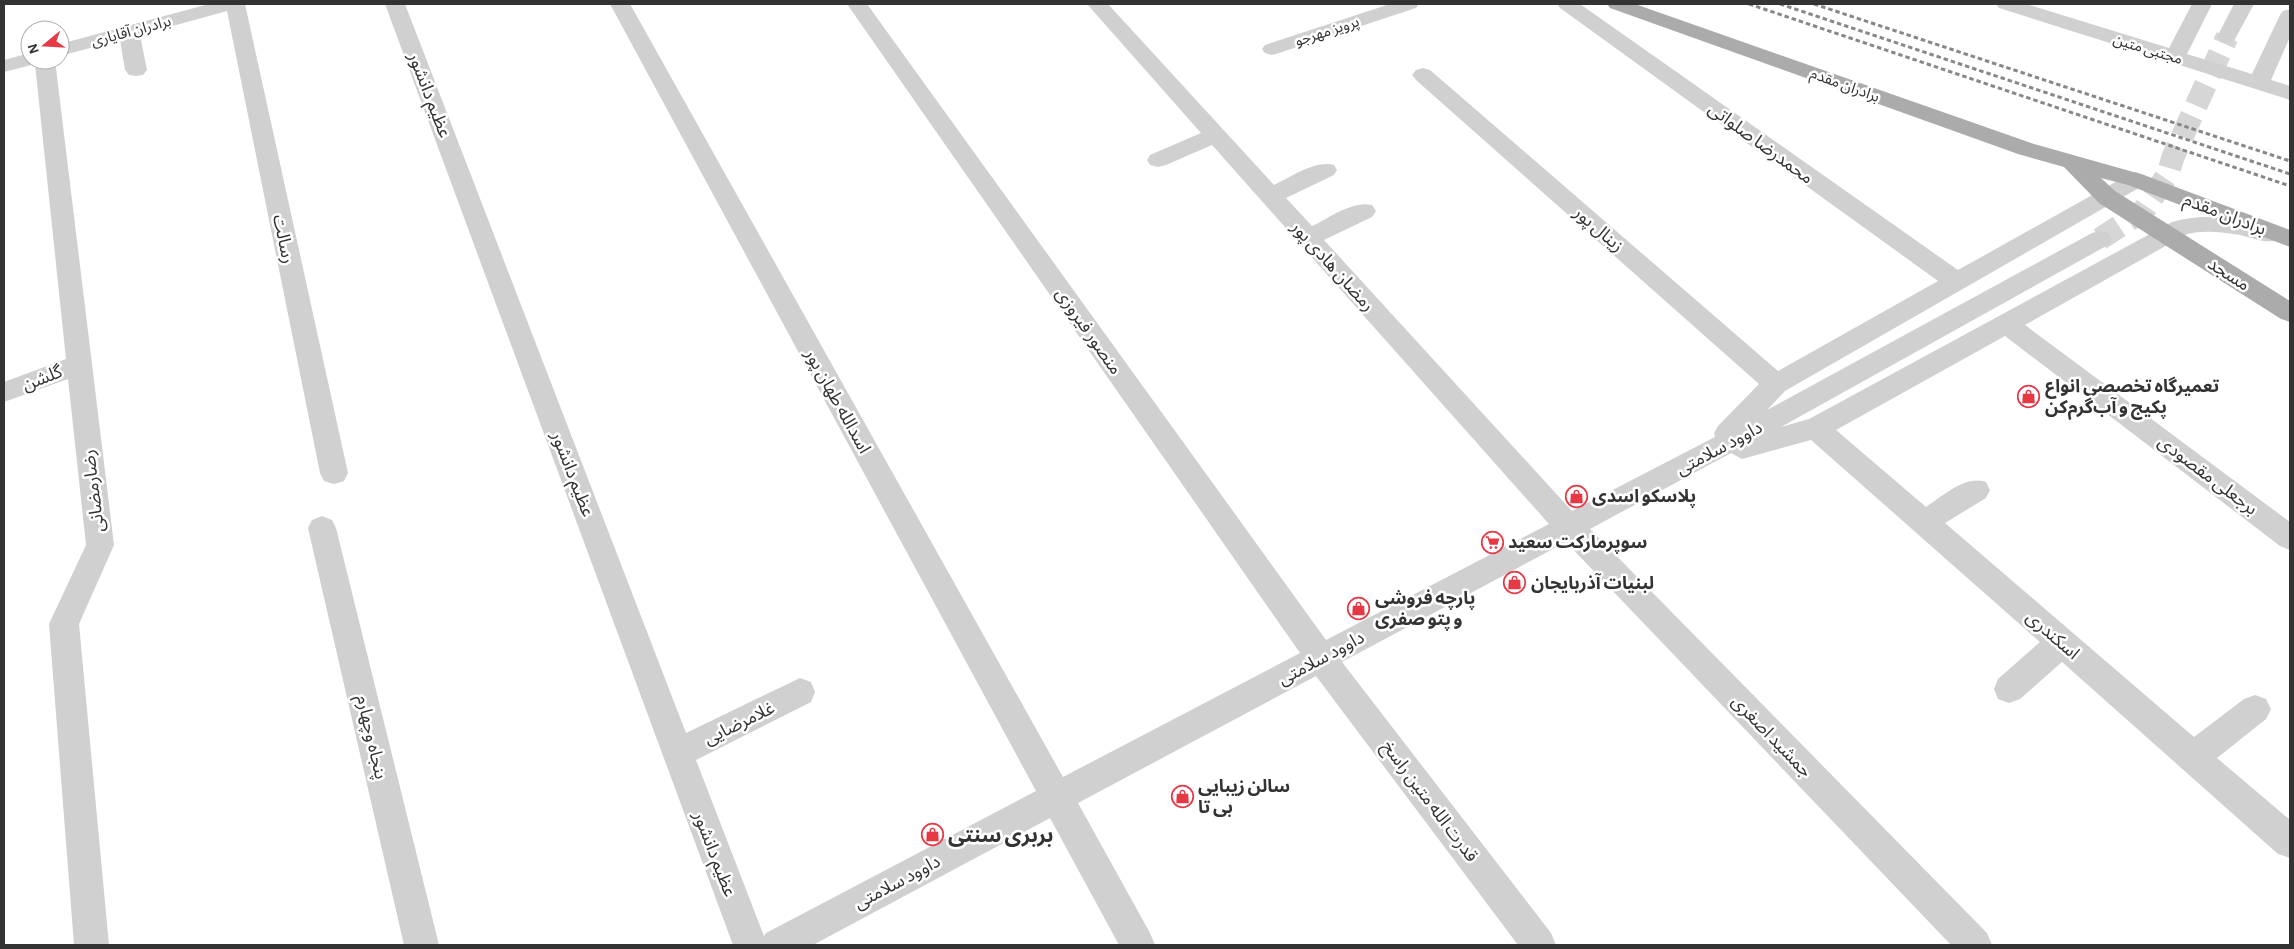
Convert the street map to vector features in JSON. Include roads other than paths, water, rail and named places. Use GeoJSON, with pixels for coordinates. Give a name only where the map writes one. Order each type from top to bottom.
{"type":"FeatureCollection","features":[{"type":"Feature","properties":{"kind":"main road","name":"برادران مقدم"},"geometry":{"type":"LineString","coordinates":[[1617,4],[2026,149],[2136,180],[2288,238]]}},
{"type":"Feature","properties":{"kind":"main road","name":"برادران مقدم"},"geometry":{"type":"LineString","coordinates":[[1662,4],[2029,134],[2074,163]]}},
{"type":"Feature","properties":{"kind":"main road","name":"مسجد"},"geometry":{"type":"LineString","coordinates":[[2074,163],[2107,197],[2290,313]]}},
{"type":"Feature","properties":{"kind":"street"},"geometry":{"type":"LineString","coordinates":[[148,4],[152,25]]}},
{"type":"Feature","properties":{"kind":"street","name":"برادران آقایاری"},"geometry":{"type":"LineString","coordinates":[[70,47],[231,4]]}},
{"type":"Feature","properties":{"kind":"street","name":"رسالت"},"geometry":{"type":"LineString","coordinates":[[235,4],[334,473]]}},
{"type":"Feature","properties":{"kind":"street","name":"عظیم دانشور"},"geometry":{"type":"LineString","coordinates":[[395,4],[750,945]]}},
{"type":"Feature","properties":{"kind":"street","name":"اسدالله طهان پور"},"geometry":{"type":"LineString","coordinates":[[620,4],[1138,945]]}},
{"type":"Feature","properties":{"kind":"street","name":"منصور فیروزی"},"geometry":{"type":"LineString","coordinates":[[857,4],[1322,658]]}},
{"type":"Feature","properties":{"kind":"street","name":"رمضان هادی پور"},"geometry":{"type":"LineString","coordinates":[[1097,4],[1569,527]]}},
{"type":"Feature","properties":{"kind":"street","name":"پرویز مهرجو"},"geometry":{"type":"LineString","coordinates":[[1272,49],[1409,4]]}},
{"type":"Feature","properties":{"kind":"street","name":"محمدرضا صلواتی"},"geometry":{"type":"LineString","coordinates":[[1567,4],[1956,281]]}},
{"type":"Feature","properties":{"kind":"street","name":"مجتبی متین"},"geometry":{"type":"LineString","coordinates":[[2006,4],[2290,93]]}},
{"type":"Feature","properties":{"kind":"street"},"geometry":{"type":"LineString","coordinates":[[2175,57],[2202,4]]}},
{"type":"Feature","properties":{"kind":"street"},"geometry":{"type":"LineString","coordinates":[[2227,37],[2244,4]]}},
{"type":"Feature","properties":{"kind":"street"},"geometry":{"type":"LineString","coordinates":[[2259,83],[2290,15]]}},
{"type":"Feature","properties":{"kind":"street"},"geometry":{"type":"LineString","coordinates":[[129,32],[136,70]]}},
{"type":"Feature","properties":{"kind":"street"},"geometry":{"type":"LineString","coordinates":[[4,66],[20,62]]}},
{"type":"Feature","properties":{"kind":"street","name":"رضارمضانی"},"geometry":{"type":"LineString","coordinates":[[46,70],[100,545],[64,624],[92,945]]}},
{"type":"Feature","properties":{"kind":"street","name":"زینال پور"},"geometry":{"type":"LineString","coordinates":[[1422,75],[1776,384]]}},
{"type":"Feature","properties":{"kind":"street"},"geometry":{"type":"LineString","coordinates":[[1158,160],[1215,134]]}},
{"type":"Feature","properties":{"kind":"street"},"geometry":{"type":"LineString","coordinates":[[1271,196],[1326,170]]}},
{"type":"Feature","properties":{"kind":"street"},"geometry":{"type":"LineString","coordinates":[[1698,459],[1752,410],[1776,384],[2136,180]]}},
{"type":"Feature","properties":{"kind":"street"},"geometry":{"type":"LineString","coordinates":[[1308,238],[1364,211]]}},
{"type":"Feature","properties":{"kind":"street"},"geometry":{"type":"LineString","coordinates":[[1698,459],[1816,428],[2168,235],[2194,224],[2216,223],[2288,238]]}},
{"type":"Feature","properties":{"kind":"street","name":"داوود سلامتی"},"geometry":{"type":"LineString","coordinates":[[778,945],[1799,406],[2100,239]]}},
{"type":"Feature","properties":{"kind":"street","name":"برجعلی مقصودی"},"geometry":{"type":"LineString","coordinates":[[2005,323],[2290,538]]}},
{"type":"Feature","properties":{"kind":"street","name":"گلشن"},"geometry":{"type":"LineString","coordinates":[[5,392],[79,364]]}},
{"type":"Feature","properties":{"kind":"street","name":"اسکندری"},"geometry":{"type":"LineString","coordinates":[[1816,428],[2290,842]]}},
{"type":"Feature","properties":{"kind":"street"},"geometry":{"type":"LineString","coordinates":[[1924,522],[1976,490]]}},
{"type":"Feature","properties":{"kind":"street","name":"جمشید اصغری"},"geometry":{"type":"LineString","coordinates":[[1569,527],[1975,945]]}},
{"type":"Feature","properties":{"kind":"street","name":"پنجاه وچهارم"},"geometry":{"type":"LineString","coordinates":[[322,528],[422,945]]}},
{"type":"Feature","properties":{"kind":"street"},"geometry":{"type":"LineString","coordinates":[[2009,689],[2062,642]]}},
{"type":"Feature","properties":{"kind":"street","name":"قدرت الله متین راسخ"},"geometry":{"type":"LineString","coordinates":[[1322,658],[1539,945]]}},
{"type":"Feature","properties":{"kind":"street","name":"غلامرضایی"},"geometry":{"type":"LineString","coordinates":[[678,753],[800,692]]}},
{"type":"Feature","properties":{"kind":"street"},"geometry":{"type":"LineString","coordinates":[[2193,757],[2255,709]]}},
{"type":"Feature","properties":{"kind":"tunnel"},"geometry":{"type":"LineString","coordinates":[[2100,239],[2144,210],[2168,174],[2173,157],[2227,37]]}},
{"type":"Feature","properties":{"kind":"railway"},"geometry":{"type":"LineString","coordinates":[[1749,4],[2290,186]]}},
{"type":"Feature","properties":{"kind":"railway"},"geometry":{"type":"LineString","coordinates":[[1780,4],[2290,174]]}},
{"type":"Feature","properties":{"kind":"railway"},"geometry":{"type":"LineString","coordinates":[[1814,4],[2290,161]]}},
{"type":"Feature","properties":{"kind":"place","name":"تعمیرگاه تخصصی انواع پکیج و آب‌گرم‌کن"},"geometry":{"type":"Point","coordinates":[2029,396]}},
{"type":"Feature","properties":{"kind":"place","name":"پلاسکو اسدی"},"geometry":{"type":"Point","coordinates":[1576,496]}},
{"type":"Feature","properties":{"kind":"place","name":"سوپرمارکت سعید"},"geometry":{"type":"Point","coordinates":[1492,542]}},
{"type":"Feature","properties":{"kind":"place","name":"لبنیات آذربایجان"},"geometry":{"type":"Point","coordinates":[1515,583]}},
{"type":"Feature","properties":{"kind":"place","name":"پارچه فروشی و پتو صفری"},"geometry":{"type":"Point","coordinates":[1359,608]}},
{"type":"Feature","properties":{"kind":"place","name":"سالن زیبایی بی تا"},"geometry":{"type":"Point","coordinates":[1182,796]}},
{"type":"Feature","properties":{"kind":"place","name":"بربری سنتی"},"geometry":{"type":"Point","coordinates":[932,835]}}]}
